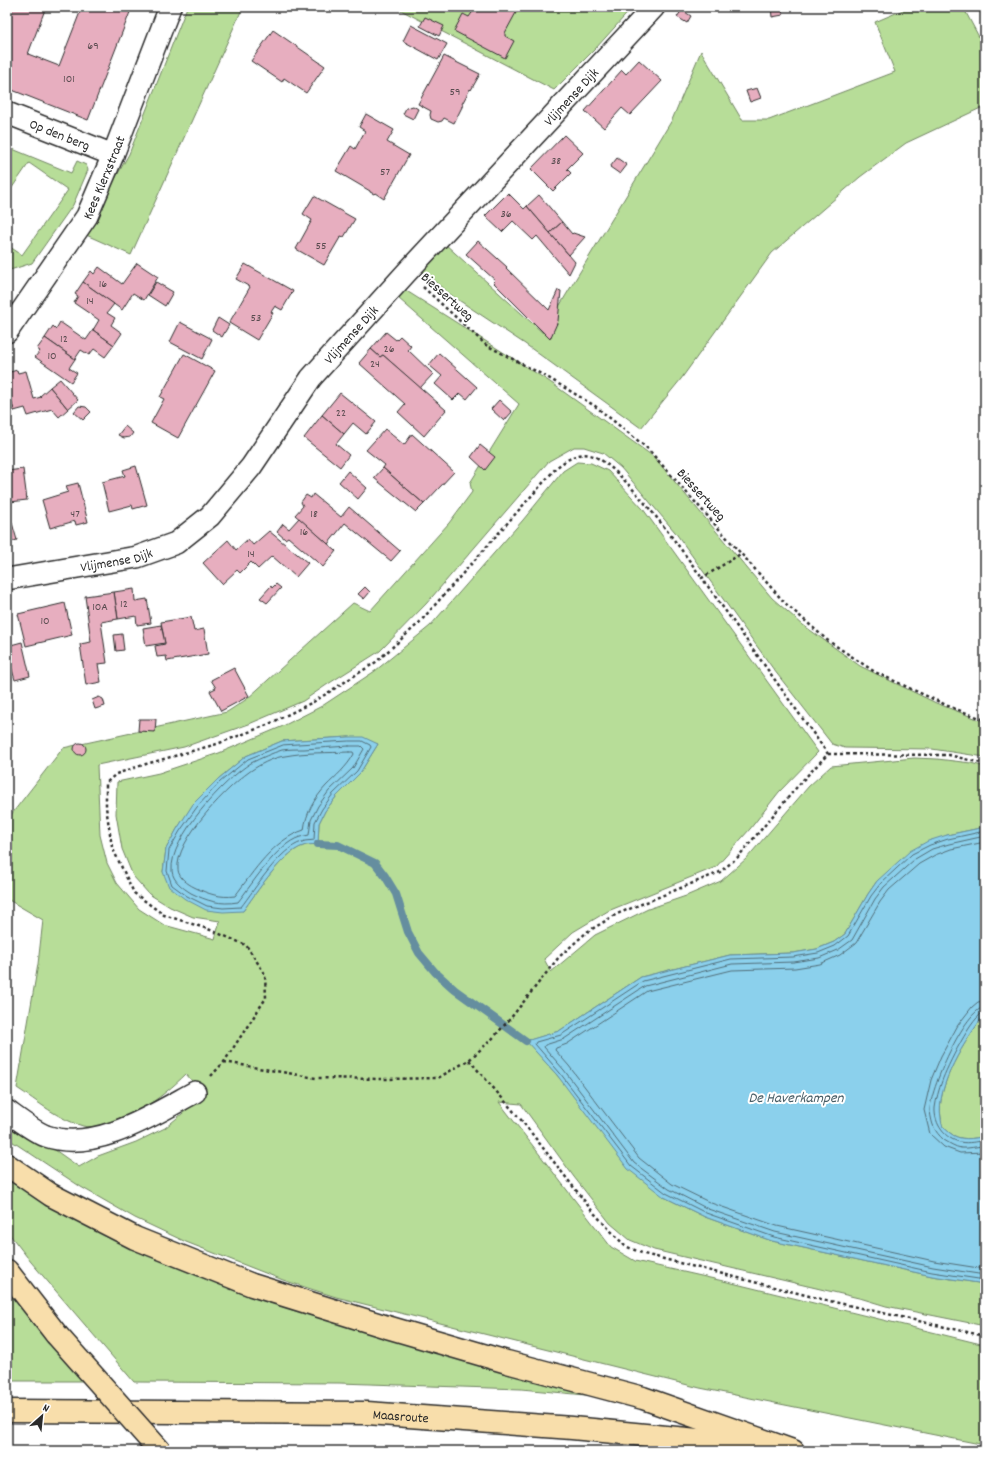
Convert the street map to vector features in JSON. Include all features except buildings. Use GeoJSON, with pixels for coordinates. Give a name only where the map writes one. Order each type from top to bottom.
{"type":"FeatureCollection","features":[{"type":"Feature","properties":{"kind":"highway"},"geometry":{"type":"LineString","coordinates":[[7,1165],[51,1194],[135,1238],[252,1285],[506,1362],[643,1398],[794,1451]]}},
{"type":"Feature","properties":{"kind":"highway"},"geometry":{"type":"LineString","coordinates":[[7,1271],[56,1334],[160,1451]]}},
{"type":"Feature","properties":{"kind":"highway","name":"Maasroute"},"geometry":{"type":"LineString","coordinates":[[7,1411],[367,1413],[572,1428],[738,1443],[794,1451]]}},
{"type":"Feature","properties":{"kind":"street","name":"Kees Klerxstraat"},"geometry":{"type":"LineString","coordinates":[[7,332],[87,216],[170,7]]}},
{"type":"Feature","properties":{"kind":"street","name":"Vlijmense Dijk"},"geometry":{"type":"LineString","coordinates":[[7,579],[137,557],[176,542],[210,516],[251,468],[311,378],[406,273],[654,7]]}},
{"type":"Feature","properties":{"kind":"street","name":"Op den berg"},"geometry":{"type":"LineString","coordinates":[[7,113],[112,155]]}},
{"type":"Feature","properties":{"kind":"street"},"geometry":{"type":"LineString","coordinates":[[7,1111],[45,1136],[72,1141],[99,1137],[144,1120],[195,1092]]}},
{"type":"Feature","properties":{"kind":"path","name":"Biessertweg"},"geometry":{"type":"LineString","coordinates":[[406,273],[486,345],[547,377],[595,406],[647,448],[785,603],[827,640],[875,672],[948,706],[985,720]]}},
{"type":"Feature","properties":{"kind":"path"},"geometry":{"type":"LineString","coordinates":[[828,754],[672,537],[629,485],[609,465],[597,458],[591,455],[576,455],[557,467],[419,623],[376,662],[315,701],[267,725],[217,744],[116,774],[106,783],[106,807],[112,847],[134,893],[164,915],[208,928],[246,945],[265,974],[266,998],[224,1062],[316,1078],[438,1078],[469,1060],[492,1039],[510,1019],[559,957],[587,932],[617,914],[720,872],[738,857],[802,781],[828,754],[949,755],[985,764]]}},
{"type":"Feature","properties":{"kind":"path"},"geometry":{"type":"LineString","coordinates":[[702,578],[742,553]]}},
{"type":"Feature","properties":{"kind":"path"},"geometry":{"type":"LineString","coordinates":[[469,1060],[522,1121],[593,1212],[625,1246],[644,1254],[805,1295],[985,1336]]}},
{"type":"Feature","properties":{"kind":"green space"},"geometry":{"type":"Polygon","coordinates":[[[187,7],[243,7],[131,255],[84,234],[129,154],[187,7]]]}},
{"type":"Feature","properties":{"kind":"green space"},"geometry":{"type":"Polygon","coordinates":[[[395,7],[633,7],[596,48],[554,90],[395,7]]]}},
{"type":"Feature","properties":{"kind":"green space"},"geometry":{"type":"Polygon","coordinates":[[[910,7],[963,7],[979,37],[985,33],[985,106],[906,143],[860,177],[772,253],[681,379],[641,428],[525,344],[451,295],[424,273],[423,268],[444,243],[543,333],[672,120],[701,51],[742,120],[769,120],[895,72],[875,22],[910,7]]]}},
{"type":"Feature","properties":{"kind":"green space"},"geometry":{"type":"Polygon","coordinates":[[[10,148],[71,173],[77,161],[86,165],[88,170],[73,205],[32,263],[7,271],[7,245],[22,255],[68,190],[29,163],[7,195],[7,153],[10,148]]]}},
{"type":"Feature","properties":{"kind":"green space"},"geometry":{"type":"Polygon","coordinates":[[[405,290],[550,382],[654,457],[772,598],[803,625],[860,666],[936,703],[985,722],[985,757],[932,749],[845,748],[832,744],[774,670],[675,532],[621,468],[603,453],[584,447],[574,447],[549,461],[426,604],[380,651],[303,701],[249,724],[184,747],[97,765],[100,835],[107,863],[117,883],[139,909],[164,925],[215,939],[220,921],[193,917],[170,907],[149,894],[133,876],[122,849],[116,814],[117,782],[159,773],[219,753],[281,727],[322,706],[375,671],[430,626],[523,520],[563,471],[577,462],[591,463],[608,471],[643,509],[818,752],[779,792],[750,829],[716,867],[608,911],[573,932],[544,959],[551,972],[595,935],[648,909],[686,896],[721,881],[746,859],[809,786],[831,766],[914,758],[971,763],[985,767],[985,827],[947,835],[877,881],[845,934],[834,942],[817,949],[793,953],[730,955],[641,977],[559,1031],[527,1041],[664,1197],[705,1217],[772,1241],[932,1276],[985,1284],[985,1326],[886,1306],[863,1299],[654,1250],[630,1240],[610,1223],[574,1177],[521,1104],[499,1102],[611,1247],[635,1261],[732,1283],[985,1345],[985,1445],[700,1388],[336,1297],[283,1280],[186,1242],[135,1218],[81,1187],[7,1138],[7,1116],[79,1167],[98,1156],[136,1142],[165,1128],[205,1096],[186,1074],[166,1092],[139,1111],[110,1125],[96,1127],[83,1126],[65,1119],[48,1110],[17,1088],[38,964],[43,920],[7,899],[7,820],[63,748],[227,712],[247,699],[353,603],[370,611],[449,523],[472,492],[470,483],[519,404],[398,298],[405,290]],[[349,737],[282,741],[246,756],[218,779],[193,805],[166,849],[163,872],[243,911],[262,884],[278,865],[295,850],[305,845],[318,844],[319,823],[325,811],[336,797],[360,773],[378,744],[349,737]]]}},
{"type":"Feature","properties":{"kind":"green space"},"geometry":{"type":"Polygon","coordinates":[[[985,1014],[985,1136],[962,1138],[954,1136],[943,1126],[940,1105],[947,1078],[954,1063],[969,1036],[985,1014]]]}},
{"type":"Feature","properties":{"kind":"green space"},"geometry":{"type":"Polygon","coordinates":[[[7,1172],[121,1242],[248,1296],[359,1330],[607,1397],[521,1389],[339,1383],[134,1382],[31,1262],[7,1231],[7,1172]]]}},
{"type":"Feature","properties":{"kind":"green space"},"geometry":{"type":"Polygon","coordinates":[[[7,1291],[84,1381],[7,1381],[7,1291]]]}},
{"type":"Feature","properties":{"kind":"water"},"geometry":{"type":"Polygon","coordinates":[[[363,737],[378,744],[360,773],[336,797],[325,811],[319,823],[318,844],[306,845],[295,850],[278,865],[262,884],[243,911],[223,912],[206,910],[185,899],[169,887],[163,872],[166,849],[193,804],[218,779],[246,756],[282,741],[363,737]]]}},
{"type":"Feature","properties":{"kind":"water","name":"De Haverkampen"},"geometry":{"type":"Polygon","coordinates":[[[985,827],[985,1014],[969,1036],[954,1063],[947,1078],[940,1105],[943,1126],[954,1136],[967,1139],[985,1136],[985,1284],[932,1276],[772,1241],[705,1217],[664,1197],[628,1169],[557,1075],[526,1041],[559,1031],[641,977],[730,955],[793,953],[817,949],[834,942],[845,934],[877,881],[910,851],[928,841],[947,835],[985,827]]]}},
{"type":"Feature","properties":{"kind":"waterway"},"geometry":{"type":"LineString","coordinates":[[318,844],[338,845],[375,863],[396,894],[408,932],[419,953],[435,972],[455,990],[526,1041]]}}]}
